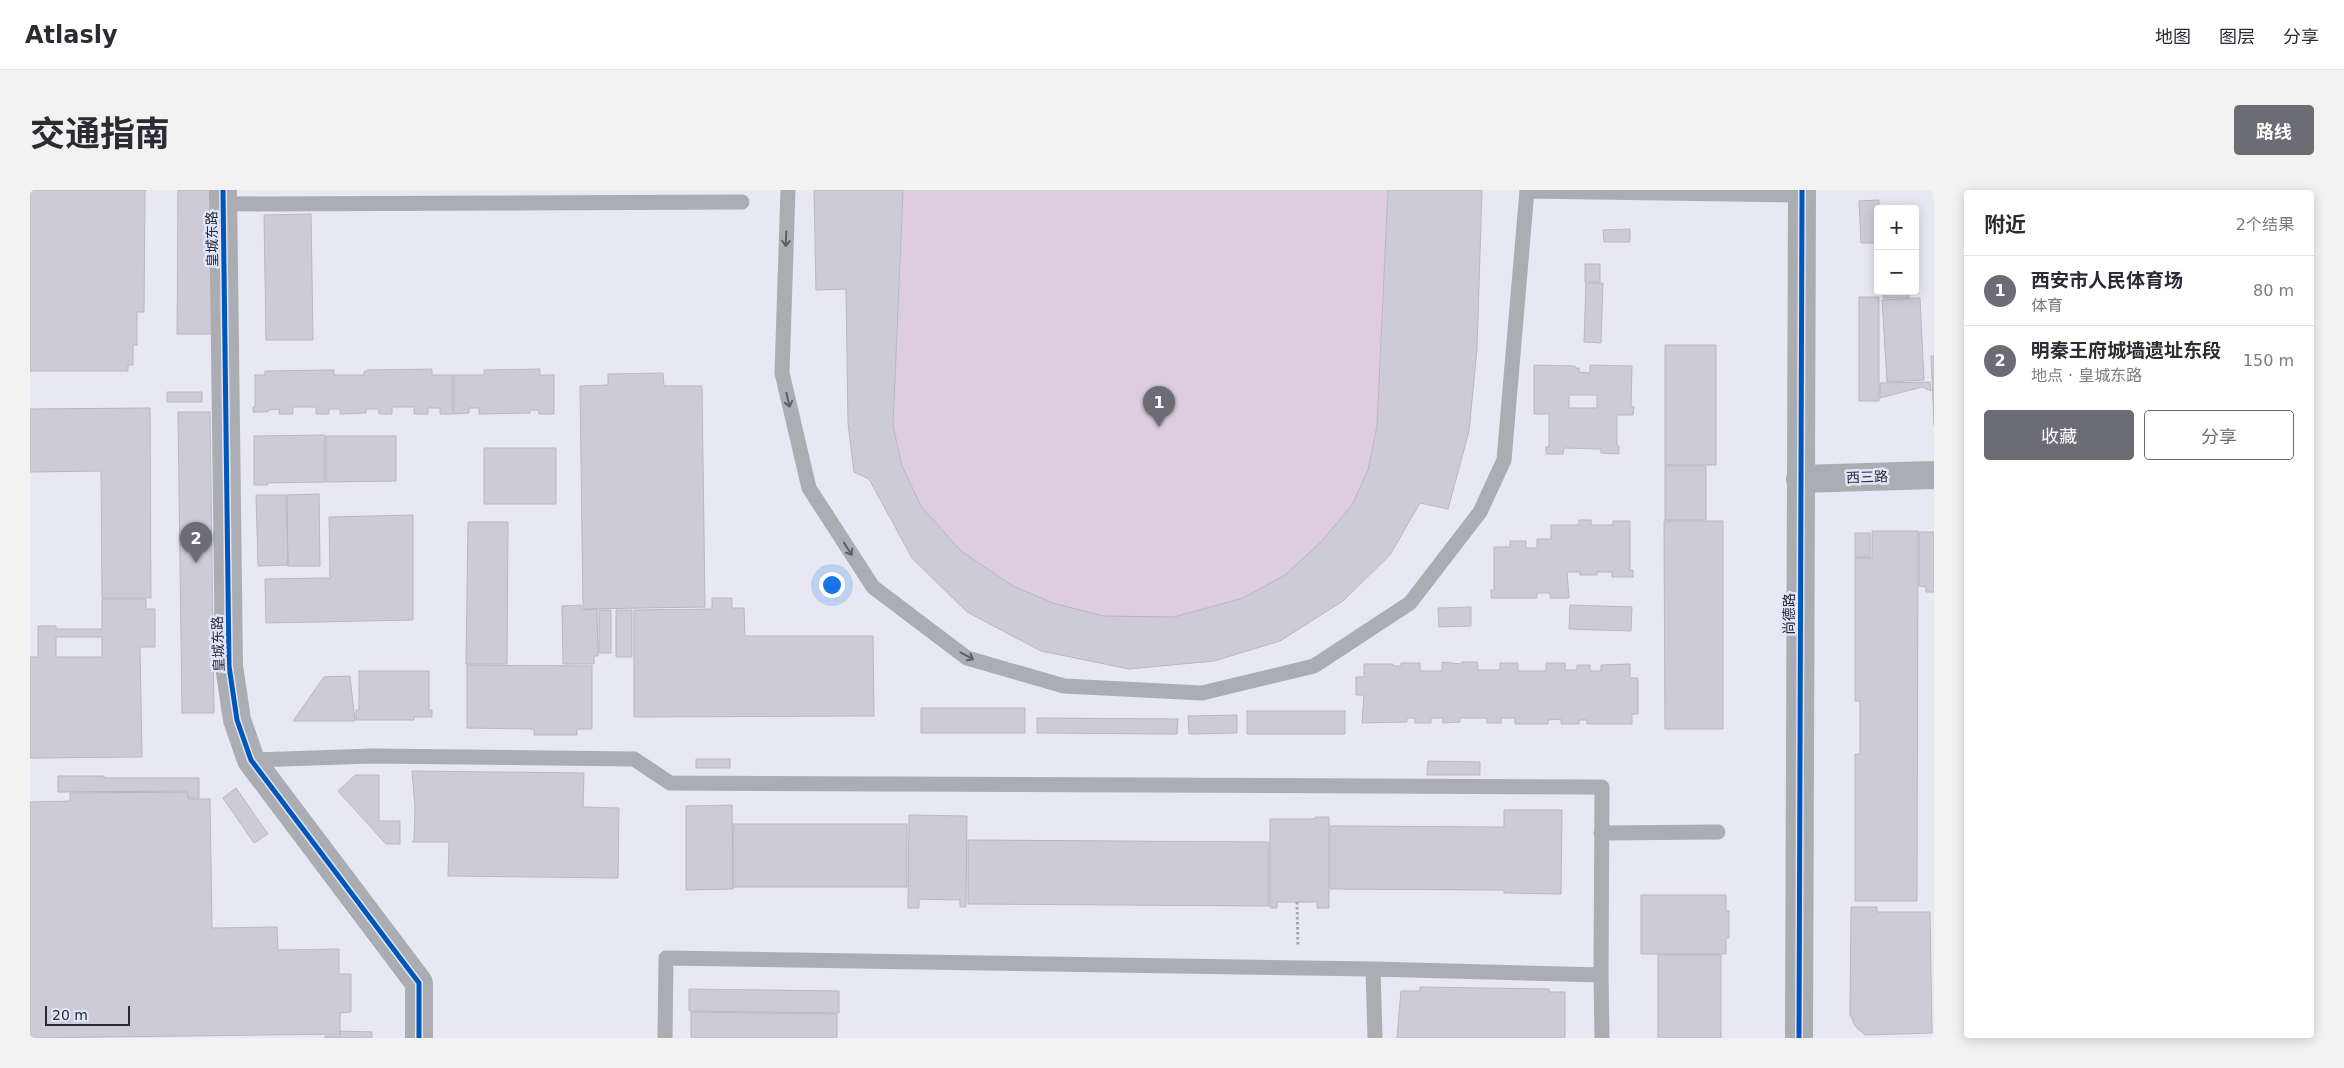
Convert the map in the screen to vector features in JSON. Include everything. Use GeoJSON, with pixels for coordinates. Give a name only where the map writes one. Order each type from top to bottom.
{"type":"FeatureCollection","features":[{"type":"Feature","properties":{"kind":"street","name":"尚德路"},"geometry":{"type":"LineString","coordinates":[[1799,1038],[1802,192]]}},
{"type":"Feature","properties":{"kind":"street","name":"皇城东路"},"geometry":{"type":"LineString","coordinates":[[223,197],[228,666],[237,720],[251,760],[419,983],[419,1038]]}},
{"type":"Feature","properties":{"kind":"street","name":"西三路"},"geometry":{"type":"LineString","coordinates":[[1800,479],[1934,475]]}},
{"type":"Feature","properties":{"kind":"lane"},"geometry":{"type":"LineString","coordinates":[[788,190],[782,374],[809,488],[873,587],[967,658],[1064,686],[1202,693],[1314,666],[1410,603],[1480,512],[1504,460],[1527,190],[1802,192]]}},
{"type":"Feature","properties":{"kind":"lane"},"geometry":{"type":"LineString","coordinates":[[223,197],[742,202]]}},
{"type":"Feature","properties":{"kind":"lane"},"geometry":{"type":"LineString","coordinates":[[251,760],[372,756],[634,759],[670,783],[1602,787],[1602,1038]]}},
{"type":"Feature","properties":{"kind":"lane"},"geometry":{"type":"LineString","coordinates":[[1601,833],[1718,832]]}},
{"type":"Feature","properties":{"kind":"lane"},"geometry":{"type":"LineString","coordinates":[[665,1038],[666,958],[1298,966],[1601,975]]}},
{"type":"Feature","properties":{"kind":"lane"},"geometry":{"type":"LineString","coordinates":[[1373,969],[1375,1038]]}},
{"type":"Feature","properties":{"kind":"path"},"geometry":{"type":"LineString","coordinates":[[1297,902],[1298,966]]}},
{"type":"Feature","properties":{"kind":"shaded area"},"geometry":{"type":"Polygon","coordinates":[[[814,190],[1482,190],[1477,349],[1469,431],[1420,503],[1390,555],[1343,601],[1280,641],[1214,661],[1129,669],[1041,651],[967,612],[912,558],[869,479],[854,472],[848,423],[846,289],[816,290],[814,190]]]}},
{"type":"Feature","properties":{"kind":"building"},"geometry":{"type":"Polygon","coordinates":[[[30,190],[145,190],[144,312],[137,312],[137,345],[133,345],[133,365],[128,365],[128,371],[30,371],[30,190]]]}},
{"type":"Feature","properties":{"kind":"building"},"geometry":{"type":"Polygon","coordinates":[[[178,190],[214,190],[214,334],[177,334],[178,190]]]}},
{"type":"Feature","properties":{"kind":"building"},"geometry":{"type":"Polygon","coordinates":[[[814,190],[903,190],[893,426],[902,466],[921,506],[961,551],[1013,586],[1053,603],[1103,616],[1174,617],[1243,598],[1285,575],[1322,541],[1352,505],[1368,470],[1377,426],[1388,190],[1482,190],[1477,349],[1469,431],[1448,509],[1420,503],[1390,555],[1343,601],[1280,641],[1214,661],[1129,669],[1041,651],[967,612],[912,558],[869,479],[854,472],[848,423],[846,289],[816,290],[814,190]]]}},
{"type":"Feature","properties":{"kind":"building"},"geometry":{"type":"Polygon","coordinates":[[[1879,200],[1879,205],[1874,205],[1874,243],[1861,243],[1859,201],[1879,200]]]}},
{"type":"Feature","properties":{"kind":"building"},"geometry":{"type":"Polygon","coordinates":[[[311,214],[313,340],[266,340],[264,215],[311,214]]]}},
{"type":"Feature","properties":{"kind":"building"},"geometry":{"type":"Polygon","coordinates":[[[1630,229],[1630,242],[1604,242],[1603,230],[1630,229]]]}},
{"type":"Feature","properties":{"kind":"building"},"geometry":{"type":"Polygon","coordinates":[[[1585,264],[1600,264],[1600,282],[1585,282],[1585,264]]]}},
{"type":"Feature","properties":{"kind":"building"},"geometry":{"type":"Polygon","coordinates":[[[1586,283],[1603,283],[1601,343],[1584,342],[1586,283]]]}},
{"type":"Feature","properties":{"kind":"building"},"geometry":{"type":"Polygon","coordinates":[[[1883,295],[1909,295],[1909,298],[1883,298],[1883,295]]]}},
{"type":"Feature","properties":{"kind":"building"},"geometry":{"type":"Polygon","coordinates":[[[1859,297],[1879,297],[1879,401],[1859,401],[1859,297]]]}},
{"type":"Feature","properties":{"kind":"building"},"geometry":{"type":"Polygon","coordinates":[[[1920,298],[1924,380],[1887,382],[1882,300],[1920,298]]]}},
{"type":"Feature","properties":{"kind":"building"},"geometry":{"type":"Polygon","coordinates":[[[1665,345],[1716,345],[1716,465],[1665,465],[1665,345]]]}},
{"type":"Feature","properties":{"kind":"building"},"geometry":{"type":"Polygon","coordinates":[[[1931,356],[1934,356],[1934,425],[1931,356]]]}},
{"type":"Feature","properties":{"kind":"building"},"geometry":{"type":"Polygon","coordinates":[[[1534,365],[1575,366],[1575,368],[1579,368],[1579,372],[1590,373],[1590,365],[1632,366],[1631,407],[1634,407],[1633,415],[1617,415],[1617,446],[1619,446],[1619,454],[1601,453],[1601,449],[1564,448],[1563,454],[1546,454],[1546,447],[1549,447],[1549,414],[1534,414],[1534,365]],[[1569,395],[1569,408],[1597,408],[1597,395],[1569,395]]]}},
{"type":"Feature","properties":{"kind":"building"},"geometry":{"type":"Polygon","coordinates":[[[432,369],[432,375],[453,375],[453,414],[440,414],[440,408],[428,408],[428,414],[414,414],[414,407],[392,407],[392,414],[379,414],[379,409],[366,409],[366,413],[340,414],[340,409],[329,409],[329,414],[316,414],[316,407],[293,407],[293,414],[279,414],[279,409],[268,410],[268,412],[253,412],[253,407],[255,407],[255,375],[265,375],[265,371],[334,370],[334,375],[364,375],[364,372],[368,370],[432,369]]]}},
{"type":"Feature","properties":{"kind":"building"},"geometry":{"type":"Polygon","coordinates":[[[540,369],[540,375],[554,375],[554,414],[539,414],[539,410],[530,410],[530,413],[479,414],[479,408],[469,408],[469,413],[454,414],[454,375],[484,375],[484,370],[540,369]]]}},
{"type":"Feature","properties":{"kind":"building"},"geometry":{"type":"Polygon","coordinates":[[[663,373],[664,386],[702,386],[705,607],[583,609],[580,386],[608,385],[608,374],[663,373]]]}},
{"type":"Feature","properties":{"kind":"building"},"geometry":{"type":"Polygon","coordinates":[[[1930,382],[1931,391],[1922,387],[1880,398],[1880,383],[1930,382]]]}},
{"type":"Feature","properties":{"kind":"building"},"geometry":{"type":"Polygon","coordinates":[[[167,392],[202,392],[202,402],[167,402],[167,392]]]}},
{"type":"Feature","properties":{"kind":"building"},"geometry":{"type":"Polygon","coordinates":[[[150,408],[151,598],[102,598],[101,471],[30,472],[30,409],[150,408]]]}},
{"type":"Feature","properties":{"kind":"building"},"geometry":{"type":"Polygon","coordinates":[[[178,412],[210,412],[214,713],[182,713],[178,412]]]}},
{"type":"Feature","properties":{"kind":"building"},"geometry":{"type":"Polygon","coordinates":[[[325,435],[325,482],[254,485],[254,436],[325,435]]]}},
{"type":"Feature","properties":{"kind":"building"},"geometry":{"type":"Polygon","coordinates":[[[326,436],[396,436],[396,481],[326,482],[326,436]]]}},
{"type":"Feature","properties":{"kind":"building"},"geometry":{"type":"Polygon","coordinates":[[[484,448],[556,448],[556,504],[484,504],[484,448]]]}},
{"type":"Feature","properties":{"kind":"building"},"geometry":{"type":"Polygon","coordinates":[[[1665,466],[1706,466],[1706,520],[1665,520],[1665,466]]]}},
{"type":"Feature","properties":{"kind":"building"},"geometry":{"type":"Polygon","coordinates":[[[319,494],[320,566],[288,566],[287,495],[319,494]]]}},
{"type":"Feature","properties":{"kind":"building"},"geometry":{"type":"Polygon","coordinates":[[[256,495],[286,495],[288,565],[258,566],[256,495]]]}},
{"type":"Feature","properties":{"kind":"building"},"geometry":{"type":"Polygon","coordinates":[[[413,515],[413,620],[266,623],[265,579],[330,578],[329,517],[413,515]]]}},
{"type":"Feature","properties":{"kind":"building"},"geometry":{"type":"Polygon","coordinates":[[[1579,520],[1591,520],[1591,525],[1613,525],[1613,521],[1630,521],[1630,570],[1633,570],[1633,577],[1612,577],[1612,572],[1597,572],[1597,575],[1580,575],[1580,572],[1567,572],[1569,598],[1550,598],[1550,593],[1537,593],[1537,598],[1491,598],[1491,590],[1494,590],[1494,547],[1510,547],[1510,541],[1526,541],[1526,548],[1537,548],[1537,539],[1551,539],[1551,525],[1579,525],[1579,520]]]}},
{"type":"Feature","properties":{"kind":"building"},"geometry":{"type":"Polygon","coordinates":[[[1664,521],[1723,521],[1723,729],[1665,729],[1664,521]]]}},
{"type":"Feature","properties":{"kind":"building"},"geometry":{"type":"Polygon","coordinates":[[[468,522],[508,522],[507,664],[466,664],[468,522]]]}},
{"type":"Feature","properties":{"kind":"building"},"geometry":{"type":"Polygon","coordinates":[[[1872,531],[1918,531],[1917,901],[1855,901],[1855,754],[1860,754],[1860,701],[1855,701],[1855,558],[1872,558],[1872,531]]]}},
{"type":"Feature","properties":{"kind":"building"},"geometry":{"type":"Polygon","coordinates":[[[1919,532],[1934,532],[1934,592],[1926,592],[1926,587],[1919,586],[1919,532]]]}},
{"type":"Feature","properties":{"kind":"building"},"geometry":{"type":"Polygon","coordinates":[[[1855,533],[1870,533],[1870,557],[1855,557],[1855,533]]]}},
{"type":"Feature","properties":{"kind":"building"},"geometry":{"type":"Polygon","coordinates":[[[712,598],[732,598],[732,608],[744,608],[745,636],[873,636],[874,716],[634,717],[634,610],[712,609],[712,598]]]}},
{"type":"Feature","properties":{"kind":"building"},"geometry":{"type":"Polygon","coordinates":[[[102,599],[146,599],[146,609],[155,609],[155,647],[140,647],[142,757],[30,758],[30,657],[38,657],[38,626],[56,626],[56,629],[102,629],[102,599]],[[56,637],[56,657],[102,657],[102,637],[56,637]]]}},
{"type":"Feature","properties":{"kind":"building"},"geometry":{"type":"Polygon","coordinates":[[[581,605],[581,610],[597,609],[598,656],[594,656],[594,664],[563,664],[562,606],[581,605]]]}},
{"type":"Feature","properties":{"kind":"building"},"geometry":{"type":"Polygon","coordinates":[[[1570,605],[1632,607],[1631,631],[1569,629],[1570,605]]]}},
{"type":"Feature","properties":{"kind":"building"},"geometry":{"type":"Polygon","coordinates":[[[1471,607],[1471,626],[1439,627],[1438,608],[1471,607]]]}},
{"type":"Feature","properties":{"kind":"building"},"geometry":{"type":"Polygon","coordinates":[[[599,610],[611,610],[611,653],[599,653],[599,610]]]}},
{"type":"Feature","properties":{"kind":"building"},"geometry":{"type":"Polygon","coordinates":[[[616,610],[632,610],[632,657],[616,657],[616,610]]]}},
{"type":"Feature","properties":{"kind":"building"},"geometry":{"type":"Polygon","coordinates":[[[1442,662],[1462,664],[1462,662],[1477,662],[1478,670],[1500,670],[1500,663],[1518,663],[1518,671],[1546,671],[1546,663],[1565,663],[1565,670],[1577,670],[1577,665],[1590,665],[1590,671],[1601,671],[1601,665],[1630,664],[1630,678],[1638,678],[1638,714],[1632,714],[1632,724],[1587,724],[1587,720],[1579,720],[1579,724],[1561,724],[1561,719],[1548,720],[1548,724],[1515,724],[1515,718],[1501,718],[1501,723],[1487,723],[1487,718],[1460,718],[1460,722],[1443,723],[1443,718],[1431,718],[1431,723],[1415,723],[1415,718],[1407,718],[1407,722],[1362,723],[1364,695],[1356,695],[1356,677],[1364,677],[1364,664],[1393,664],[1393,666],[1401,666],[1401,663],[1420,663],[1420,671],[1442,671],[1442,662]]]}},
{"type":"Feature","properties":{"kind":"building"},"geometry":{"type":"Polygon","coordinates":[[[467,665],[592,666],[592,729],[577,729],[577,735],[534,735],[534,729],[467,728],[467,665]]]}},
{"type":"Feature","properties":{"kind":"building"},"geometry":{"type":"Polygon","coordinates":[[[359,671],[429,671],[429,710],[432,710],[432,717],[414,717],[414,720],[356,720],[356,710],[359,710],[359,671]]]}},
{"type":"Feature","properties":{"kind":"building"},"geometry":{"type":"Polygon","coordinates":[[[350,676],[355,721],[293,721],[324,677],[350,676]]]}},
{"type":"Feature","properties":{"kind":"building"},"geometry":{"type":"Polygon","coordinates":[[[921,708],[1025,708],[1025,733],[921,733],[921,708]]]}},
{"type":"Feature","properties":{"kind":"building"},"geometry":{"type":"Polygon","coordinates":[[[1247,711],[1345,711],[1345,734],[1247,734],[1247,711]]]}},
{"type":"Feature","properties":{"kind":"building"},"geometry":{"type":"Polygon","coordinates":[[[1237,715],[1237,733],[1189,734],[1188,716],[1237,715]]]}},
{"type":"Feature","properties":{"kind":"building"},"geometry":{"type":"Polygon","coordinates":[[[1037,718],[1178,719],[1177,734],[1037,733],[1037,718]]]}},
{"type":"Feature","properties":{"kind":"building"},"geometry":{"type":"Polygon","coordinates":[[[696,759],[730,759],[730,768],[696,768],[696,759]]]}},
{"type":"Feature","properties":{"kind":"building"},"geometry":{"type":"Polygon","coordinates":[[[1428,761],[1480,762],[1480,775],[1427,775],[1428,761]]]}},
{"type":"Feature","properties":{"kind":"building"},"geometry":{"type":"Polygon","coordinates":[[[412,771],[584,773],[583,807],[619,808],[618,878],[448,876],[449,842],[412,842],[414,840],[415,808],[412,771]]]}},
{"type":"Feature","properties":{"kind":"building"},"geometry":{"type":"Polygon","coordinates":[[[355,775],[379,775],[379,821],[400,821],[400,844],[386,844],[338,791],[355,775]]]}},
{"type":"Feature","properties":{"kind":"building"},"geometry":{"type":"Polygon","coordinates":[[[58,776],[199,778],[199,798],[188,798],[188,791],[58,792],[58,776]]]}},
{"type":"Feature","properties":{"kind":"building"},"geometry":{"type":"Polygon","coordinates":[[[236,788],[268,834],[254,843],[223,798],[236,788]]]}},
{"type":"Feature","properties":{"kind":"building"},"geometry":{"type":"Polygon","coordinates":[[[187,792],[188,799],[210,799],[212,928],[277,927],[278,950],[339,949],[339,974],[351,974],[351,1012],[340,1013],[340,1034],[30,1038],[30,802],[70,801],[70,793],[187,792]]]}},
{"type":"Feature","properties":{"kind":"building"},"geometry":{"type":"Polygon","coordinates":[[[732,805],[733,889],[686,890],[686,806],[732,805]]]}},
{"type":"Feature","properties":{"kind":"building"},"geometry":{"type":"Polygon","coordinates":[[[1504,810],[1562,810],[1561,894],[1504,893],[1504,890],[1330,889],[1330,826],[1504,827],[1504,810]]]}},
{"type":"Feature","properties":{"kind":"building"},"geometry":{"type":"Polygon","coordinates":[[[909,815],[967,816],[966,907],[960,907],[960,900],[919,899],[919,908],[908,908],[909,815]]]}},
{"type":"Feature","properties":{"kind":"building"},"geometry":{"type":"Polygon","coordinates":[[[1315,817],[1329,817],[1329,908],[1317,908],[1317,902],[1277,902],[1277,908],[1270,908],[1270,819],[1315,819],[1315,817]]]}},
{"type":"Feature","properties":{"kind":"building"},"geometry":{"type":"Polygon","coordinates":[[[733,824],[907,824],[907,887],[733,887],[733,824]]]}},
{"type":"Feature","properties":{"kind":"building"},"geometry":{"type":"Polygon","coordinates":[[[968,840],[1269,842],[1269,906],[968,904],[968,840]]]}},
{"type":"Feature","properties":{"kind":"building"},"geometry":{"type":"Polygon","coordinates":[[[1641,895],[1726,895],[1726,911],[1729,911],[1729,938],[1726,938],[1726,954],[1641,954],[1641,895]]]}},
{"type":"Feature","properties":{"kind":"building"},"geometry":{"type":"Polygon","coordinates":[[[1851,907],[1877,907],[1877,912],[1930,912],[1932,1033],[1865,1035],[1855,1026],[1850,1014],[1851,907]]]}},
{"type":"Feature","properties":{"kind":"building"},"geometry":{"type":"Polygon","coordinates":[[[1658,955],[1721,955],[1721,1038],[1658,1038],[1658,955]]]}},
{"type":"Feature","properties":{"kind":"building"},"geometry":{"type":"Polygon","coordinates":[[[1420,987],[1549,989],[1549,992],[1565,992],[1565,1038],[1397,1038],[1401,991],[1420,991],[1420,987]]]}},
{"type":"Feature","properties":{"kind":"building"},"geometry":{"type":"Polygon","coordinates":[[[689,989],[839,991],[839,1013],[689,1011],[689,989]]]}},
{"type":"Feature","properties":{"kind":"building"},"geometry":{"type":"Polygon","coordinates":[[[691,1012],[837,1014],[837,1038],[691,1038],[691,1012]]]}},
{"type":"Feature","properties":{"kind":"building"},"geometry":{"type":"Polygon","coordinates":[[[340,1031],[372,1032],[372,1038],[325,1038],[325,1036],[340,1036],[340,1031]]]}},
{"type":"Feature","properties":{"kind":"cycle path"},"geometry":{"type":"LineString","coordinates":[[223,190],[229,666],[237,720],[251,760],[419,983],[419,1038]]}},
{"type":"Feature","properties":{"kind":"cycle path"},"geometry":{"type":"LineString","coordinates":[[1799,1038],[1802,190]]}},
{"type":"Feature","properties":{"kind":"place","name":"西安市人民体育场"},"geometry":{"type":"Point","coordinates":[1159,427]}},
{"type":"Feature","properties":{"kind":"place","name":"明秦王府城墙遗址东段"},"geometry":{"type":"Point","coordinates":[196,563]}}]}
